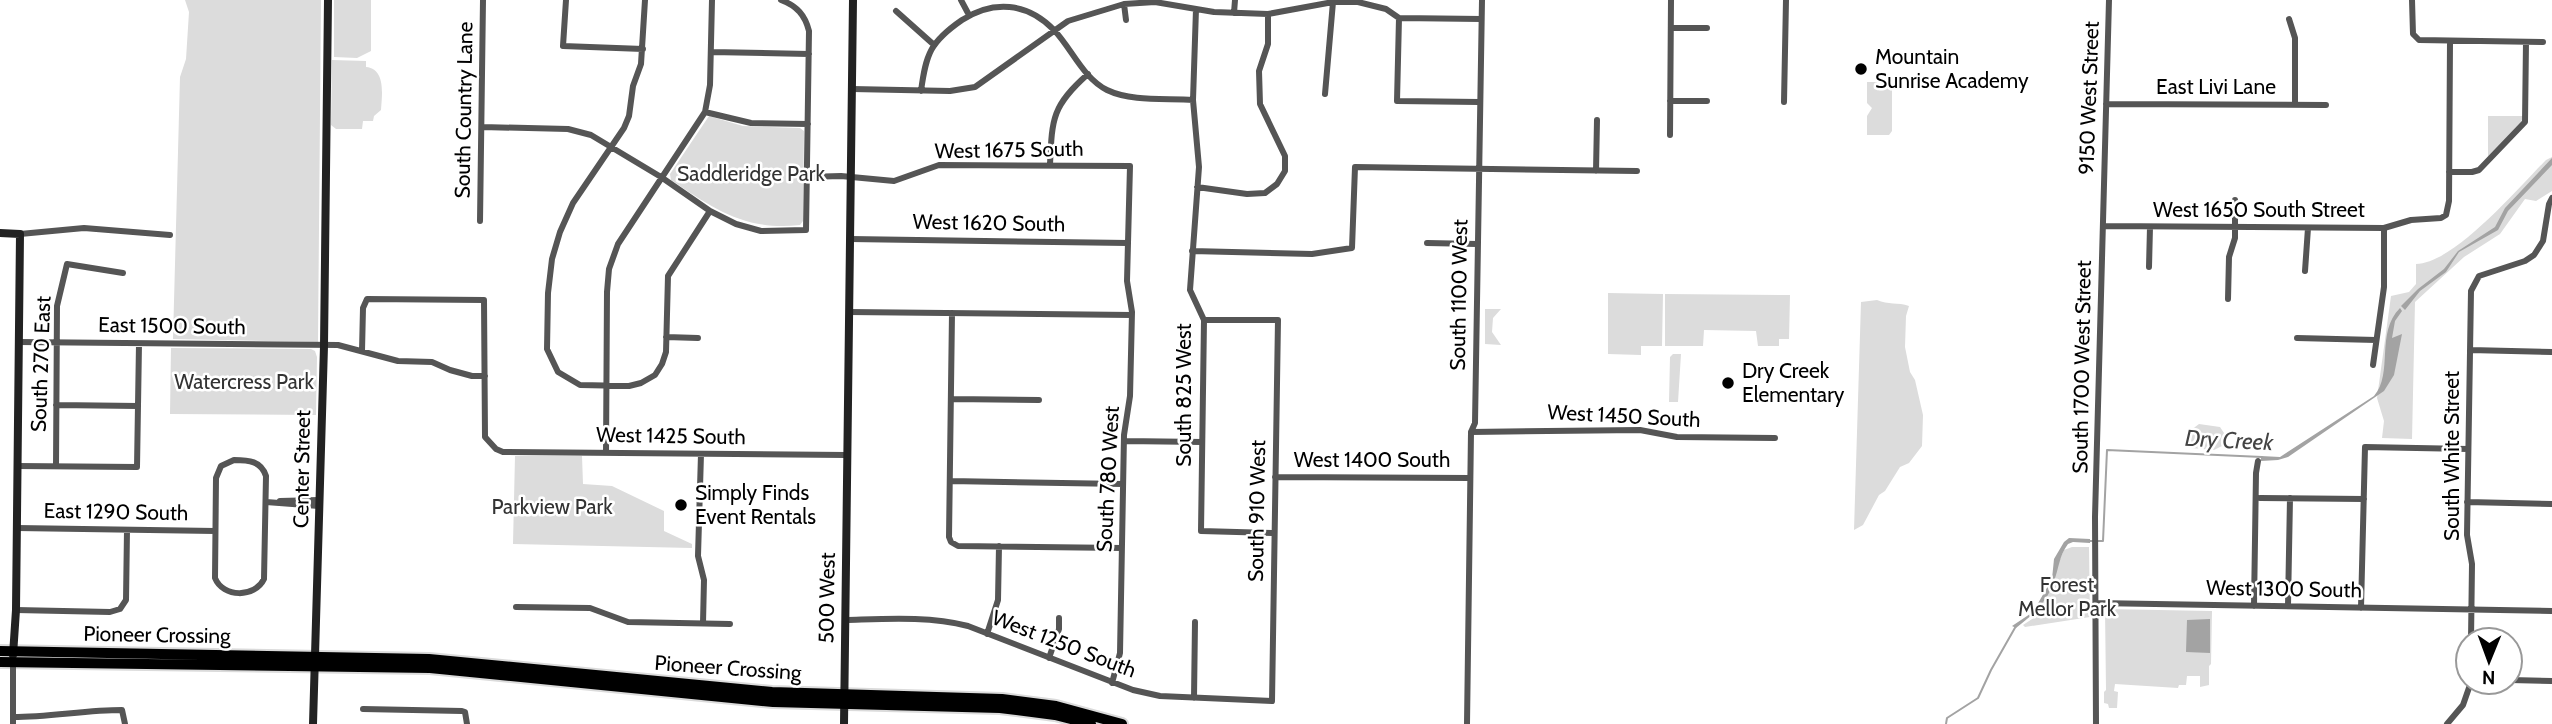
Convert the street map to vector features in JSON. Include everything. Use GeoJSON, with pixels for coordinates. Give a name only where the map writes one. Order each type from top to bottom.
{"type":"FeatureCollection","features":[{"type":"Feature","properties":{"kind":"highway","name":"Pioneer Crossing"},"geometry":{"type":"LineString","coordinates":[[0,651],[13,657]]}},
{"type":"Feature","properties":{"kind":"highway","name":"Pioneer Crossing"},"geometry":{"type":"LineString","coordinates":[[0,662],[13,657],[314,661],[429,659],[844,699],[1000,708],[1055,715],[1091,724]]}},
{"type":"Feature","properties":{"kind":"highway","name":"Pioneer Crossing"},"geometry":{"type":"LineString","coordinates":[[844,699],[977,697],[1026,701],[1090,714],[1122,724]]}},
{"type":"Feature","properties":{"kind":"street","name":"Center Street"},"geometry":{"type":"LineString","coordinates":[[313,724],[324,346],[328,0]]}},
{"type":"Feature","properties":{"kind":"street","name":"South Country Lane"},"geometry":{"type":"LineString","coordinates":[[480,221],[483,0]]}},
{"type":"Feature","properties":{"kind":"street"},"geometry":{"type":"LineString","coordinates":[[566,0],[563,46],[643,49]]}},
{"type":"Feature","properties":{"kind":"street"},"geometry":{"type":"LineString","coordinates":[[645,0],[641,64],[633,86],[629,116],[566,217],[552,260],[548,293],[547,349],[558,372],[580,385],[629,386],[655,376],[662,364],[666,337],[668,276],[710,211]]}},
{"type":"Feature","properties":{"kind":"street"},"geometry":{"type":"LineString","coordinates":[[606,453],[609,269],[618,244],[705,112],[710,85],[712,0]]}},
{"type":"Feature","properties":{"kind":"street"},"geometry":{"type":"LineString","coordinates":[[482,127],[568,129],[591,135],[661,177],[710,211],[736,224],[761,231],[806,230],[809,31],[806,19],[799,10],[781,0]]}},
{"type":"Feature","properties":{"kind":"street","name":"500 West"},"geometry":{"type":"LineString","coordinates":[[844,724],[853,0]]}},
{"type":"Feature","properties":{"kind":"street"},"geometry":{"type":"LineString","coordinates":[[961,0],[969,15]]}},
{"type":"Feature","properties":{"kind":"street"},"geometry":{"type":"LineString","coordinates":[[1234,13],[1235,0]]}},
{"type":"Feature","properties":{"kind":"street","name":"South 1100 West"},"geometry":{"type":"LineString","coordinates":[[1467,724],[1482,0]]}},
{"type":"Feature","properties":{"kind":"street"},"geometry":{"type":"LineString","coordinates":[[1670,135],[1671,0]]}},
{"type":"Feature","properties":{"kind":"street"},"geometry":{"type":"LineString","coordinates":[[1784,102],[1786,0]]}},
{"type":"Feature","properties":{"kind":"street","name":"9150 West Street"},"geometry":{"type":"LineString","coordinates":[[2103,197],[2109,0]]}},
{"type":"Feature","properties":{"kind":"street"},"geometry":{"type":"LineString","coordinates":[[2412,0],[2412,32],[2421,40],[2543,42]]}},
{"type":"Feature","properties":{"kind":"street"},"geometry":{"type":"LineString","coordinates":[[852,89],[950,91],[975,87],[1054,30],[1084,14],[1124,4],[1155,2],[1196,9],[1268,14],[1333,2],[1370,4],[1386,9],[1399,18],[1481,19]]}},
{"type":"Feature","properties":{"kind":"street"},"geometry":{"type":"LineString","coordinates":[[1325,94],[1333,2]]}},
{"type":"Feature","properties":{"kind":"street"},"geometry":{"type":"LineString","coordinates":[[1124,4],[1126,20]]}},
{"type":"Feature","properties":{"kind":"street"},"geometry":{"type":"LineString","coordinates":[[921,91],[933,44],[941,35],[969,15],[1005,5],[1017,6],[1037,16],[1054,30],[1088,74],[1106,89],[1127,96],[1193,100]]}},
{"type":"Feature","properties":{"kind":"street","name":"South 825 West"},"geometry":{"type":"LineString","coordinates":[[1196,9],[1193,100],[1199,167],[1190,290],[1205,320],[1201,531],[1273,533]]}},
{"type":"Feature","properties":{"kind":"street"},"geometry":{"type":"LineString","coordinates":[[896,11],[933,44]]}},
{"type":"Feature","properties":{"kind":"street"},"geometry":{"type":"LineString","coordinates":[[1197,187],[1248,194],[1265,193],[1277,184],[1285,171],[1285,156],[1259,104],[1259,71],[1268,44],[1268,14]]}},
{"type":"Feature","properties":{"kind":"street"},"geometry":{"type":"LineString","coordinates":[[1399,18],[1397,101],[1479,102]]}},
{"type":"Feature","properties":{"kind":"street"},"geometry":{"type":"LineString","coordinates":[[2289,19],[2295,38],[2295,105]]}},
{"type":"Feature","properties":{"kind":"street"},"geometry":{"type":"LineString","coordinates":[[1671,28],[1707,29]]}},
{"type":"Feature","properties":{"kind":"street"},"geometry":{"type":"LineString","coordinates":[[2450,41],[2449,173],[2479,170],[2525,122],[2526,42]]}},
{"type":"Feature","properties":{"kind":"street"},"geometry":{"type":"LineString","coordinates":[[711,52],[809,54]]}},
{"type":"Feature","properties":{"kind":"street"},"geometry":{"type":"LineString","coordinates":[[1050,165],[1052,127],[1060,103],[1088,74]]}},
{"type":"Feature","properties":{"kind":"street"},"geometry":{"type":"LineString","coordinates":[[1670,101],[1707,101]]}},
{"type":"Feature","properties":{"kind":"street","name":"East Livi Lane"},"geometry":{"type":"LineString","coordinates":[[2106,104],[2326,105]]}},
{"type":"Feature","properties":{"kind":"street"},"geometry":{"type":"LineString","coordinates":[[705,112],[751,123],[808,124]]}},
{"type":"Feature","properties":{"kind":"street"},"geometry":{"type":"LineString","coordinates":[[1596,171],[1597,120]]}},
{"type":"Feature","properties":{"kind":"street","name":"West 1675 South"},"geometry":{"type":"LineString","coordinates":[[807,177],[894,181],[939,165],[1130,166]]}},
{"type":"Feature","properties":{"kind":"street","name":"South 780 West"},"geometry":{"type":"LineString","coordinates":[[1112,683],[1120,653],[1124,441],[1130,401],[1132,315],[1127,276],[1130,166]]}},
{"type":"Feature","properties":{"kind":"street"},"geometry":{"type":"LineString","coordinates":[[1192,251],[1312,254],[1352,248],[1355,167],[1637,171]]}},
{"type":"Feature","properties":{"kind":"street","name":"West 1650 South Street"},"geometry":{"type":"LineString","coordinates":[[2103,226],[2384,228],[2413,219],[2444,217],[2448,210],[2449,173]]}},
{"type":"Feature","properties":{"kind":"street","name":"South 1700 West Street"},"geometry":{"type":"LineString","coordinates":[[2096,724],[2095,541],[2103,197]]}},
{"type":"Feature","properties":{"kind":"street","name":"South White Street"},"geometry":{"type":"LineString","coordinates":[[2472,626],[2472,564],[2466,535],[2472,285],[2479,276],[2525,261],[2540,249],[2552,198]]}},
{"type":"Feature","properties":{"kind":"street"},"geometry":{"type":"LineString","coordinates":[[2228,299],[2229,257],[2235,238],[2235,200]]}},
{"type":"Feature","properties":{"kind":"street"},"geometry":{"type":"LineString","coordinates":[[2149,267],[2150,226]]}},
{"type":"Feature","properties":{"kind":"street"},"geometry":{"type":"LineString","coordinates":[[0,233],[20,234],[84,228],[170,235]]}},
{"type":"Feature","properties":{"kind":"street"},"geometry":{"type":"LineString","coordinates":[[2305,271],[2308,228]]}},
{"type":"Feature","properties":{"kind":"street"},"geometry":{"type":"LineString","coordinates":[[2373,365],[2384,287],[2384,228]]}},
{"type":"Feature","properties":{"kind":"street"},"geometry":{"type":"LineString","coordinates":[[20,234],[13,720],[92,710],[122,710],[125,724]]}},
{"type":"Feature","properties":{"kind":"street","name":"West 1620 South"},"geometry":{"type":"LineString","coordinates":[[850,239],[1128,243]]}},
{"type":"Feature","properties":{"kind":"street"},"geometry":{"type":"LineString","coordinates":[[1427,243],[1477,244]]}},
{"type":"Feature","properties":{"kind":"street","name":"South 270 East"},"geometry":{"type":"LineString","coordinates":[[55,466],[57,306],[67,264],[123,273]]}},
{"type":"Feature","properties":{"kind":"street"},"geometry":{"type":"LineString","coordinates":[[362,351],[363,308],[367,299],[484,300],[485,376]]}},
{"type":"Feature","properties":{"kind":"street"},"geometry":{"type":"LineString","coordinates":[[849,312],[1132,315]]}},
{"type":"Feature","properties":{"kind":"street"},"geometry":{"type":"LineString","coordinates":[[953,313],[950,541],[956,545],[1122,548]]}},
{"type":"Feature","properties":{"kind":"street","name":"South 910 West"},"geometry":{"type":"LineString","coordinates":[[1205,320],[1278,320],[1272,701]]}},
{"type":"Feature","properties":{"kind":"street"},"geometry":{"type":"LineString","coordinates":[[666,337],[698,338]]}},
{"type":"Feature","properties":{"kind":"street"},"geometry":{"type":"LineString","coordinates":[[2297,338],[2376,340]]}},
{"type":"Feature","properties":{"kind":"street","name":"East 1500 South"},"geometry":{"type":"LineString","coordinates":[[19,342],[348,345],[398,361],[432,362],[472,376],[485,376]]}},
{"type":"Feature","properties":{"kind":"street"},"geometry":{"type":"LineString","coordinates":[[17,466],[137,467],[139,344]]}},
{"type":"Feature","properties":{"kind":"street"},"geometry":{"type":"LineString","coordinates":[[2470,350],[2552,352]]}},
{"type":"Feature","properties":{"kind":"street","name":"West 1425 South"},"geometry":{"type":"LineString","coordinates":[[485,376],[485,437],[496,449],[503,452],[846,455]]}},
{"type":"Feature","properties":{"kind":"street"},"geometry":{"type":"LineString","coordinates":[[951,399],[1040,400]]}},
{"type":"Feature","properties":{"kind":"street"},"geometry":{"type":"LineString","coordinates":[[56,405],[138,406]]}},
{"type":"Feature","properties":{"kind":"street","name":"West 1450 South"},"geometry":{"type":"LineString","coordinates":[[1471,432],[1640,430],[1677,437],[1775,438]]}},
{"type":"Feature","properties":{"kind":"street"},"geometry":{"type":"LineString","coordinates":[[1124,441],[1202,442]]}},
{"type":"Feature","properties":{"kind":"street"},"geometry":{"type":"LineString","coordinates":[[2361,608],[2365,447],[2468,449]]}},
{"type":"Feature","properties":{"kind":"street"},"geometry":{"type":"LineString","coordinates":[[701,454],[698,556],[704,580],[704,623]]}},
{"type":"Feature","properties":{"kind":"street"},"geometry":{"type":"LineString","coordinates":[[241,460],[257,463],[264,471],[269,503],[264,579],[257,589],[230,592],[219,586],[215,574],[215,531],[216,478],[219,469],[229,462],[241,460]]}},
{"type":"Feature","properties":{"kind":"street"},"geometry":{"type":"LineString","coordinates":[[2254,606],[2258,461]]}},
{"type":"Feature","properties":{"kind":"street","name":"West 1400 South"},"geometry":{"type":"LineString","coordinates":[[1275,477],[1470,478]]}},
{"type":"Feature","properties":{"kind":"street"},"geometry":{"type":"LineString","coordinates":[[950,481],[1123,484]]}},
{"type":"Feature","properties":{"kind":"street"},"geometry":{"type":"LineString","coordinates":[[2260,498],[2364,499]]}},
{"type":"Feature","properties":{"kind":"street"},"geometry":{"type":"LineString","coordinates":[[2288,606],[2290,498]]}},
{"type":"Feature","properties":{"kind":"street"},"geometry":{"type":"LineString","coordinates":[[2467,502],[2552,504]]}},
{"type":"Feature","properties":{"kind":"street"},"geometry":{"type":"LineString","coordinates":[[269,503],[319,503]]}},
{"type":"Feature","properties":{"kind":"street","name":"East 1290 South"},"geometry":{"type":"LineString","coordinates":[[17,528],[215,531]]}},
{"type":"Feature","properties":{"kind":"street"},"geometry":{"type":"LineString","coordinates":[[16,610],[110,612],[120,609],[126,600],[127,530]]}},
{"type":"Feature","properties":{"kind":"street"},"geometry":{"type":"LineString","coordinates":[[987,634],[998,600],[999,546]]}},
{"type":"Feature","properties":{"kind":"street","name":"West 1300 South"},"geometry":{"type":"LineString","coordinates":[[2096,603],[2552,611]]}},
{"type":"Feature","properties":{"kind":"street"},"geometry":{"type":"LineString","coordinates":[[516,607],[590,608],[628,622],[730,624]]}},
{"type":"Feature","properties":{"kind":"street"},"geometry":{"type":"LineString","coordinates":[[1049,658],[1059,629],[1059,618]]}},
{"type":"Feature","properties":{"kind":"street","name":"West 1250 South"},"geometry":{"type":"LineString","coordinates":[[845,620],[949,621],[1112,683],[1160,696],[1272,701]]}},
{"type":"Feature","properties":{"kind":"street"},"geometry":{"type":"LineString","coordinates":[[1194,698],[1195,622]]}},
{"type":"Feature","properties":{"kind":"street"},"geometry":{"type":"LineString","coordinates":[[2524,680],[2552,681]]}},
{"type":"Feature","properties":{"kind":"street"},"geometry":{"type":"LineString","coordinates":[[2446,724],[2463,705],[2466,696]]}},
{"type":"Feature","properties":{"kind":"street"},"geometry":{"type":"LineString","coordinates":[[363,709],[465,712],[467,724]]}},
{"type":"Feature","properties":{"kind":"green space"},"geometry":{"type":"Polygon","coordinates":[[[185,0],[321,0],[318,342],[173,339],[180,77],[186,59],[189,12],[185,0]]]}},
{"type":"Feature","properties":{"kind":"green space"},"geometry":{"type":"Polygon","coordinates":[[[334,0],[371,0],[371,51],[357,58],[334,57],[334,0]]]}},
{"type":"Feature","properties":{"kind":"green space"},"geometry":{"type":"Polygon","coordinates":[[[332,60],[366,61],[366,67],[377,72],[380,78],[381,110],[374,116],[373,121],[363,121],[362,129],[336,129],[331,125],[332,60]]]}},
{"type":"Feature","properties":{"kind":"green space"},"geometry":{"type":"Polygon","coordinates":[[[1867,82],[1892,82],[1892,131],[1889,135],[1867,135],[1867,116],[1872,108],[1867,103],[1867,82]]]}},
{"type":"Feature","properties":{"kind":"green space","name":"Saddleridge Park"},"geometry":{"type":"Polygon","coordinates":[[[709,116],[743,126],[800,128],[804,131],[803,221],[800,225],[763,225],[731,216],[671,180],[670,174],[709,116]]]}},
{"type":"Feature","properties":{"kind":"green space"},"geometry":{"type":"Polygon","coordinates":[[[2488,116],[2523,116],[2521,123],[2488,157],[2488,116]]]}},
{"type":"Feature","properties":{"kind":"green space"},"geometry":{"type":"Polygon","coordinates":[[[2552,157],[2552,191],[2536,201],[2525,199],[2500,234],[2464,257],[2415,302],[2412,439],[2382,438],[2384,421],[2377,398],[2391,296],[2409,292],[2416,284],[2416,264],[2432,260],[2467,238],[2552,157]]]}},
{"type":"Feature","properties":{"kind":"green space"},"geometry":{"type":"Polygon","coordinates":[[[1608,293],[1663,294],[1662,346],[1641,346],[1641,355],[1608,354],[1608,293]]]}},
{"type":"Feature","properties":{"kind":"green space"},"geometry":{"type":"Polygon","coordinates":[[[1665,294],[1790,295],[1789,339],[1779,339],[1779,346],[1758,346],[1756,331],[1704,330],[1703,346],[1665,346],[1665,294]]]}},
{"type":"Feature","properties":{"kind":"green space"},"geometry":{"type":"Polygon","coordinates":[[[1877,300],[1909,306],[1905,347],[1923,415],[1922,446],[1909,463],[1900,467],[1885,491],[1879,495],[1863,525],[1854,530],[1861,302],[1877,300]]]}},
{"type":"Feature","properties":{"kind":"green space"},"geometry":{"type":"Polygon","coordinates":[[[1485,309],[1501,309],[1493,318],[1492,332],[1501,345],[1485,344],[1485,309]]]}},
{"type":"Feature","properties":{"kind":"green space","name":"Watercress Park"},"geometry":{"type":"Polygon","coordinates":[[[171,348],[311,349],[317,357],[316,415],[170,414],[171,348]]]}},
{"type":"Feature","properties":{"kind":"green space"},"geometry":{"type":"Polygon","coordinates":[[[1673,354],[1681,354],[1678,402],[1669,402],[1670,357],[1673,354]]]}},
{"type":"Feature","properties":{"kind":"green space"},"geometry":{"type":"Polygon","coordinates":[[[2199,424],[2220,427],[2224,433],[2222,446],[2214,450],[2191,448],[2191,430],[2199,424]]]}},
{"type":"Feature","properties":{"kind":"green space","name":"Parkview Park"},"geometry":{"type":"Polygon","coordinates":[[[515,456],[582,456],[583,484],[612,486],[664,511],[664,531],[692,544],[692,548],[513,544],[515,456]]]}},
{"type":"Feature","properties":{"kind":"green space","name":"Forest Mellor Park"},"geometry":{"type":"Polygon","coordinates":[[[2089,547],[2090,617],[2025,627],[2023,625],[2035,617],[2064,550],[2089,547]]]}},
{"type":"Feature","properties":{"kind":"green space"},"geometry":{"type":"Polygon","coordinates":[[[2105,609],[2212,611],[2209,685],[2200,687],[2200,676],[2187,676],[2186,685],[2179,685],[2178,688],[2115,684],[2114,691],[2118,692],[2117,708],[2109,708],[2108,704],[2104,703],[2105,609]]]}},
{"type":"Feature","properties":{"kind":"shaded area"},"geometry":{"type":"Polygon","coordinates":[[[2552,158],[2552,165],[2508,211],[2498,230],[2459,252],[2446,272],[2420,291],[2405,310],[2401,306],[2444,269],[2458,251],[2495,227],[2505,208],[2552,158]]]}},
{"type":"Feature","properties":{"kind":"shaded area"},"geometry":{"type":"Polygon","coordinates":[[[2400,308],[2402,311],[2395,321],[2392,338],[2402,334],[2394,375],[2384,391],[2288,457],[2261,461],[2261,456],[2280,457],[2374,396],[2383,376],[2388,329],[2400,308]]]}},
{"type":"Feature","properties":{"kind":"shaded area"},"geometry":{"type":"Polygon","coordinates":[[[2069,538],[2090,539],[2090,543],[2068,544],[2044,601],[2033,613],[2016,628],[2012,626],[2033,612],[2052,579],[2054,559],[2069,538]]]}},
{"type":"Feature","properties":{"kind":"shaded area"},"geometry":{"type":"Polygon","coordinates":[[[2210,619],[2210,653],[2186,652],[2187,620],[2210,619]]]}},
{"type":"Feature","properties":{"kind":"waterway","name":"Dry Creek"},"geometry":{"type":"LineString","coordinates":[[2089,541],[2103,541],[2107,450],[2262,457]]}},
{"type":"Feature","properties":{"kind":"waterway","name":"Dry Creek"},"geometry":{"type":"LineString","coordinates":[[1946,724],[1947,718],[1978,698],[2016,626]]}},
{"type":"Feature","properties":{"kind":"place","name":"Mountain Sunrise Academy"},"geometry":{"type":"Point","coordinates":[1861,69]}},
{"type":"Feature","properties":{"kind":"place","name":"Dry Creek Elementary"},"geometry":{"type":"Point","coordinates":[1728,383]}},
{"type":"Feature","properties":{"kind":"place","name":"Simply Finds Event Rentals"},"geometry":{"type":"Point","coordinates":[681,505]}}]}
